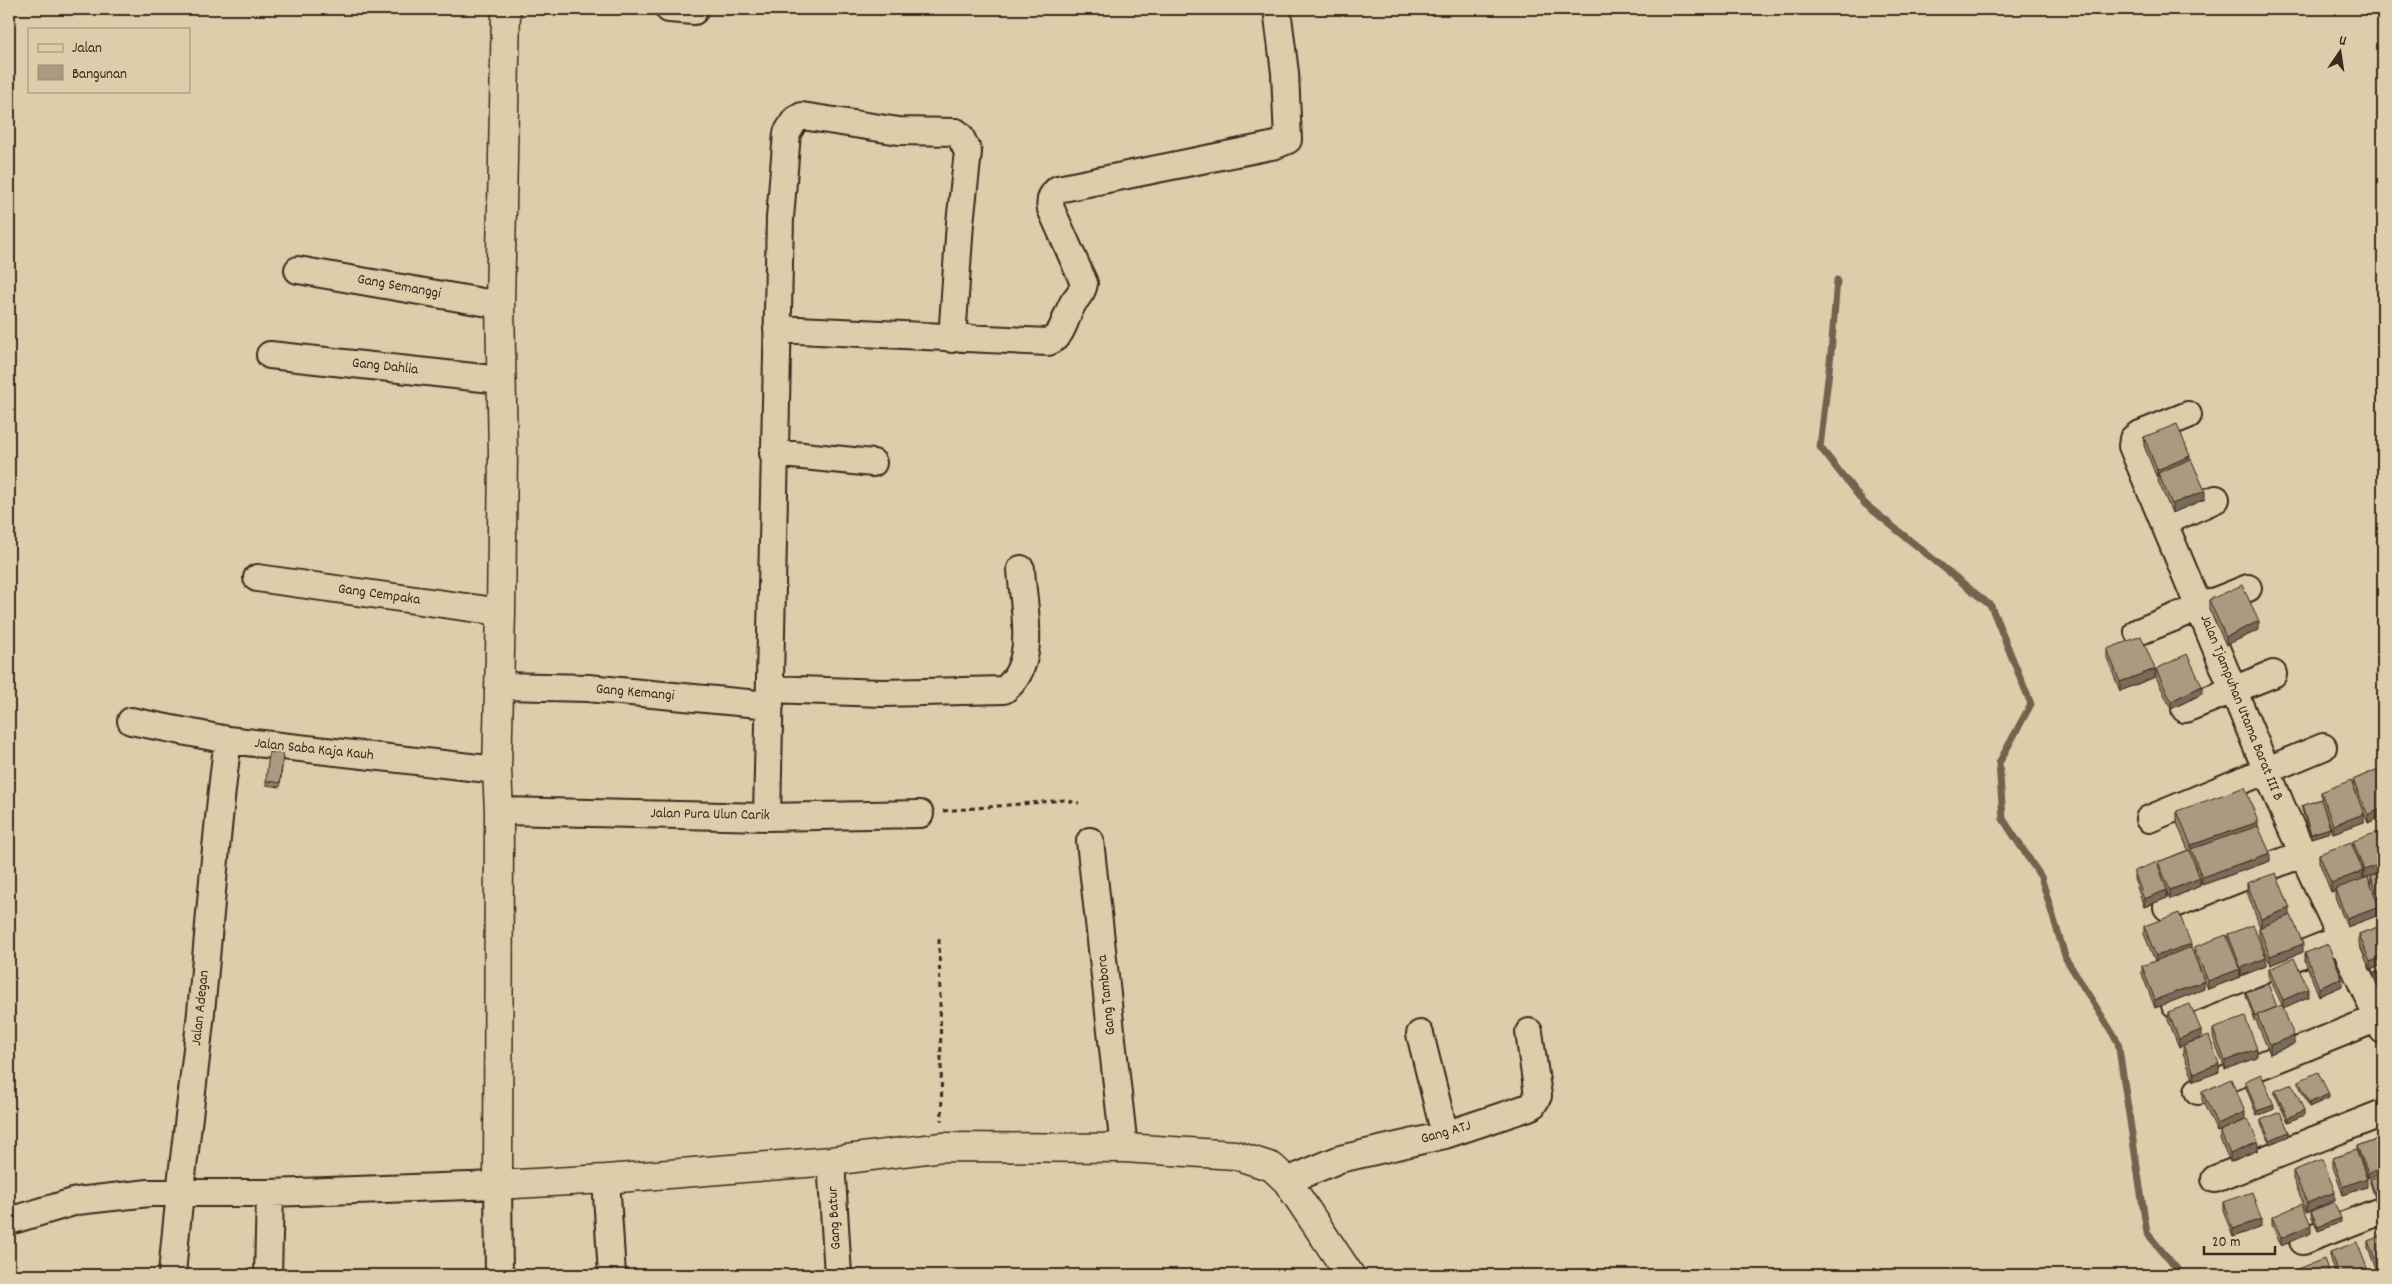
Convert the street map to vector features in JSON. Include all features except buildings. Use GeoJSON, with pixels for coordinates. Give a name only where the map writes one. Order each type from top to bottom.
{"type":"FeatureCollection","features":[{"type":"Feature","properties":{"kind":"street"},"geometry":{"type":"LineString","coordinates":[[499,1275],[499,811],[497,770],[501,612],[500,304],[506,9]]}},
{"type":"Feature","properties":{"kind":"street"},"geometry":{"type":"LineString","coordinates":[[777,330],[952,339],[1048,342],[1053,340],[1059,333],[1073,302],[1084,290],[1082,275],[1051,209],[1051,198],[1058,189],[1276,145],[1288,140],[1285,72],[1277,9]]}},
{"type":"Feature","properties":{"kind":"street"},"geometry":{"type":"LineString","coordinates":[[767,817],[773,453],[780,218],[787,133],[791,126],[802,116],[898,131],[956,132],[960,136],[968,152],[960,223],[952,339]]}},
{"type":"Feature","properties":{"kind":"street","name":"Gang Semanggi"},"geometry":{"type":"LineString","coordinates":[[298,270],[500,304]]}},
{"type":"Feature","properties":{"kind":"street","name":"Gang Dahlia"},"geometry":{"type":"LineString","coordinates":[[270,355],[501,380]]}},
{"type":"Feature","properties":{"kind":"street","name":"Jalan Tjampuhan Utama Barat III B"},"geometry":{"type":"LineString","coordinates":[[2188,415],[2138,435],[2133,439],[2132,446],[2302,853],[2382,1022]]}},
{"type":"Feature","properties":{"kind":"street"},"geometry":{"type":"LineString","coordinates":[[773,453],[872,463]]}},
{"type":"Feature","properties":{"kind":"street"},"geometry":{"type":"LineString","coordinates":[[2164,522],[2216,499]]}},
{"type":"Feature","properties":{"kind":"street","name":"Gang Kemangi"},"geometry":{"type":"LineString","coordinates":[[500,686],[588,688],[770,697],[1004,690],[1018,676],[1026,643],[1021,569]]}},
{"type":"Feature","properties":{"kind":"street","name":"Gang Cempaka"},"geometry":{"type":"LineString","coordinates":[[257,578],[501,612]]}},
{"type":"Feature","properties":{"kind":"street"},"geometry":{"type":"LineString","coordinates":[[2138,632],[2248,588]]}},
{"type":"Feature","properties":{"kind":"street"},"geometry":{"type":"LineString","coordinates":[[2185,709],[2273,674]]}},
{"type":"Feature","properties":{"kind":"street","name":"Jalan Saba Kaja Kauh"},"geometry":{"type":"LineString","coordinates":[[131,721],[228,740],[497,770]]}},
{"type":"Feature","properties":{"kind":"street","name":"Jalan Adegan"},"geometry":{"type":"LineString","coordinates":[[172,1275],[178,1193],[201,1012],[221,791],[228,740]]}},
{"type":"Feature","properties":{"kind":"street"},"geometry":{"type":"LineString","coordinates":[[2149,819],[2323,747]]}},
{"type":"Feature","properties":{"kind":"street","name":"Jalan Pura Ulun Carik"},"geometry":{"type":"LineString","coordinates":[[499,811],[767,817],[920,814]]}},
{"type":"Feature","properties":{"kind":"street"},"geometry":{"type":"LineString","coordinates":[[2167,907],[2383,822]]}},
{"type":"Feature","properties":{"kind":"street","name":"Gang Tambora"},"geometry":{"type":"LineString","coordinates":[[1090,841],[1124,1148]]}},
{"type":"Feature","properties":{"kind":"street"},"geometry":{"type":"LineString","coordinates":[[2175,1005],[2383,922]]}},
{"type":"Feature","properties":{"kind":"street"},"geometry":{"type":"LineString","coordinates":[[2198,1091],[2382,1022]]}},
{"type":"Feature","properties":{"kind":"street","name":"Gang ATJ"},"geometry":{"type":"LineString","coordinates":[[1287,1181],[1340,1159],[1445,1135],[1532,1106],[1538,1096],[1528,1032]]}},
{"type":"Feature","properties":{"kind":"street"},"geometry":{"type":"LineString","coordinates":[[1420,1034],[1445,1135]]}},
{"type":"Feature","properties":{"kind":"street"},"geometry":{"type":"LineString","coordinates":[[2215,1179],[2383,1113]]}},
{"type":"Feature","properties":{"kind":"street"},"geometry":{"type":"LineString","coordinates":[[9,1221],[77,1201],[149,1193],[270,1193],[606,1179],[831,1160],[942,1147],[1124,1148],[1234,1155],[1272,1167],[1287,1181],[1350,1275]]}},
{"type":"Feature","properties":{"kind":"street","name":"Gang Batur"},"geometry":{"type":"LineString","coordinates":[[831,1160],[838,1275]]}},
{"type":"Feature","properties":{"kind":"street"},"geometry":{"type":"LineString","coordinates":[[606,1179],[612,1275]]}},
{"type":"Feature","properties":{"kind":"street"},"geometry":{"type":"LineString","coordinates":[[268,1275],[270,1193]]}},
{"type":"Feature","properties":{"kind":"street"},"geometry":{"type":"LineString","coordinates":[[2303,1241],[2383,1210]]}},
{"type":"Feature","properties":{"kind":"path"},"geometry":{"type":"LineString","coordinates":[[920,814],[1064,800],[1080,803]]}},
{"type":"Feature","properties":{"kind":"path"},"geometry":{"type":"LineString","coordinates":[[939,939],[942,1147]]}},
{"type":"Feature","properties":{"kind":"waterway"},"geometry":{"type":"LineString","coordinates":[[1837,280],[1820,447],[1865,504],[1991,606],[2031,704],[1999,763],[2003,819],[2041,877],[2066,959],[2118,1042],[2147,1233],[2182,1275]]}}]}
